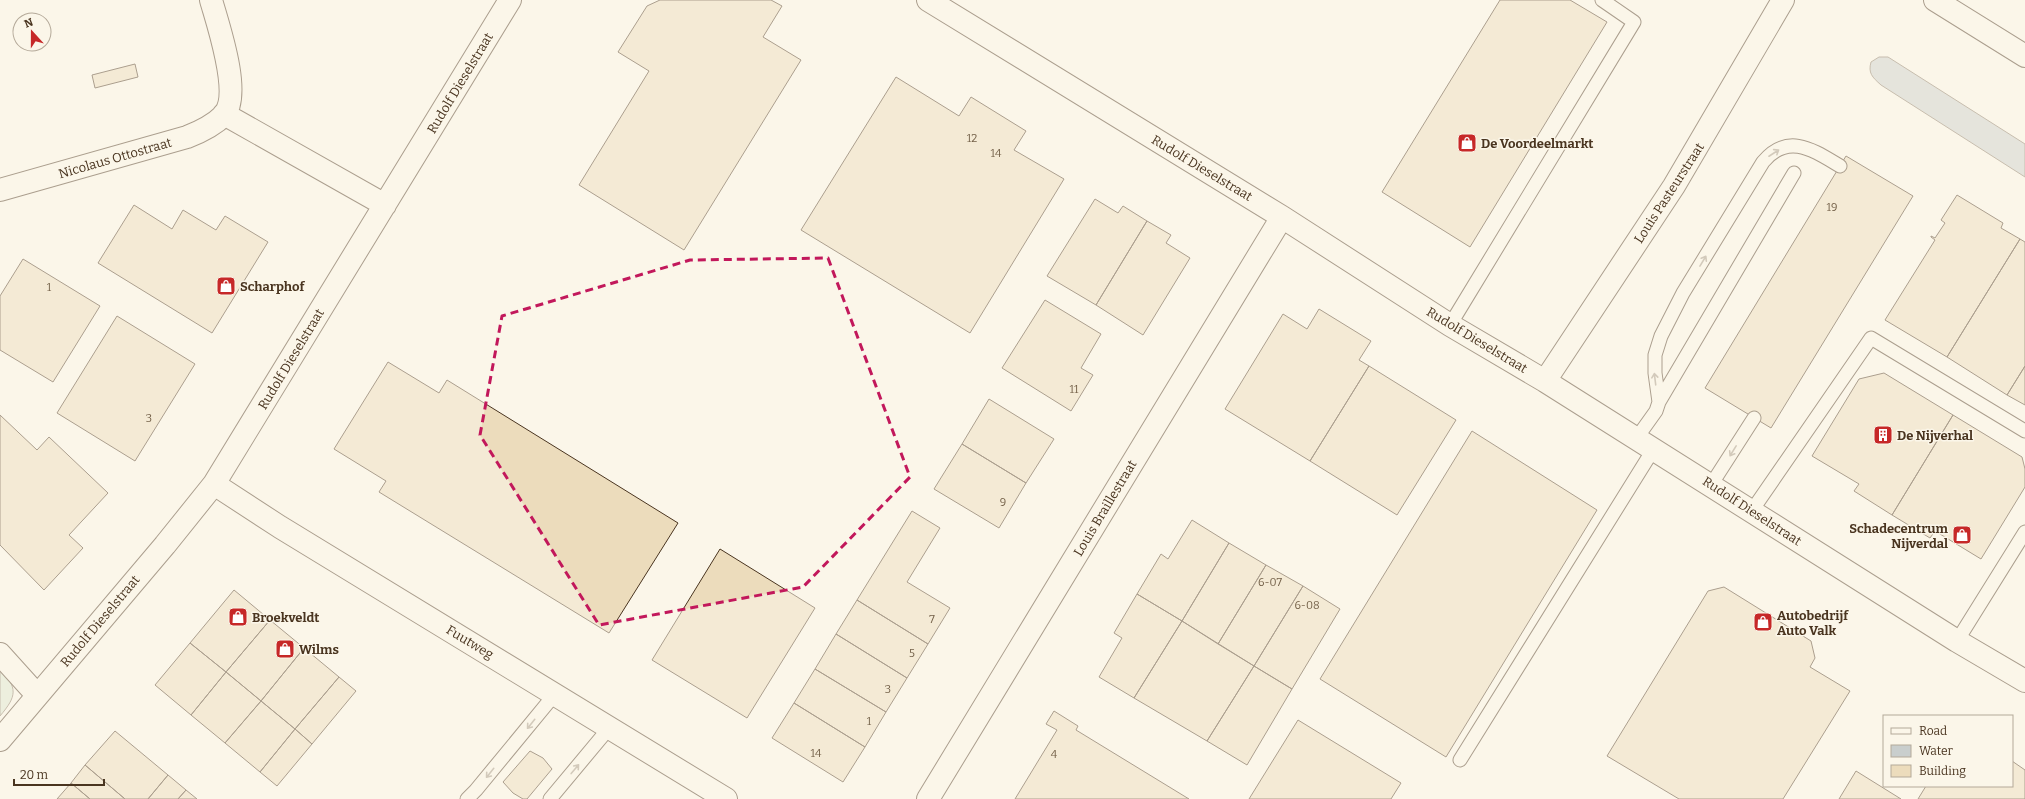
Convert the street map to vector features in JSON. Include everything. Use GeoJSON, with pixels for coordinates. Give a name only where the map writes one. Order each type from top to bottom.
{"type":"FeatureCollection","features":[{"type":"Feature","properties":{"kind":"street"},"geometry":{"type":"LineString","coordinates":[[212,0],[229,68],[230,94],[228,106],[224,114],[385,205]]}},
{"type":"Feature","properties":{"kind":"street","name":"Rudolf Dieselstraat"},"geometry":{"type":"LineString","coordinates":[[0,740],[165,545],[214,484],[510,0]]}},
{"type":"Feature","properties":{"kind":"street","name":"Rudolf Dieselstraat"},"geometry":{"type":"LineString","coordinates":[[928,0],[1282,216],[1450,325],[1546,381],[1711,485],[1751,512],[1957,641],[2025,681]]}},
{"type":"Feature","properties":{"kind":"street","name":"Louis Pasteurstraat"},"geometry":{"type":"LineString","coordinates":[[1546,381],[1674,186],[1784,0]]}},
{"type":"Feature","properties":{"kind":"street"},"geometry":{"type":"LineString","coordinates":[[1936,0],[2025,56]]}},
{"type":"Feature","properties":{"kind":"street","name":"Nicolaus Ottostraat"},"geometry":{"type":"LineString","coordinates":[[0,190],[187,137],[200,132],[224,114]]}},
{"type":"Feature","properties":{"kind":"street","name":"Louis Braillestraat"},"geometry":{"type":"LineString","coordinates":[[928,799],[1282,216]]}},
{"type":"Feature","properties":{"kind":"street","name":"Fuutweg"},"geometry":{"type":"LineString","coordinates":[[214,484],[280,527],[726,799]]}},
{"type":"Feature","properties":{"kind":"street"},"geometry":{"type":"LineString","coordinates":[[0,654],[37,695]]}},
{"type":"Feature","properties":{"kind":"lane"},"geometry":{"type":"LineString","coordinates":[[1450,325],[1634,22],[1602,0]]}},
{"type":"Feature","properties":{"kind":"lane"},"geometry":{"type":"LineString","coordinates":[[1659,402],[1655,373],[1655,355],[1661,336],[1683,293],[1763,162],[1768,156],[1781,148],[1800,145],[1840,166]]}},
{"type":"Feature","properties":{"kind":"lane"},"geometry":{"type":"LineString","coordinates":[[1460,760],[1645,444],[1659,402],[1794,173]]}},
{"type":"Feature","properties":{"kind":"lane"},"geometry":{"type":"LineString","coordinates":[[1751,512],[1871,338],[2025,430]]}},
{"type":"Feature","properties":{"kind":"lane"},"geometry":{"type":"LineString","coordinates":[[1711,485],[1754,418]]}},
{"type":"Feature","properties":{"kind":"lane"},"geometry":{"type":"LineString","coordinates":[[1957,641],[2025,532]]}},
{"type":"Feature","properties":{"kind":"lane"},"geometry":{"type":"LineString","coordinates":[[472,795],[555,694]]}},
{"type":"Feature","properties":{"kind":"lane"},"geometry":{"type":"LineString","coordinates":[[550,799],[610,727]]}},
{"type":"Feature","properties":{"kind":"highlighted area"},"geometry":{"type":"Polygon","coordinates":[[[828,258],[910,477],[803,587],[599,625],[480,435],[502,316],[690,260],[828,258]]]}},
{"type":"Feature","properties":{"kind":"green space"},"geometry":{"type":"Polygon","coordinates":[[[0,669],[10,682],[13,692],[10,703],[0,716],[0,669]]]}},
{"type":"Feature","properties":{"kind":"water"},"geometry":{"type":"Polygon","coordinates":[[[1879,57],[1888,57],[2025,144],[2025,177],[1881,85],[1870,72],[1871,62],[1879,57]]]}},
{"type":"Feature","properties":{"kind":"building"},"geometry":{"type":"Polygon","coordinates":[[[660,0],[771,0],[782,6],[763,37],[801,60],[684,250],[579,185],[649,71],[618,52],[647,6],[660,0]]]}},
{"type":"Feature","properties":{"kind":"building"},"geometry":{"type":"Polygon","coordinates":[[[1500,0],[1570,0],[1607,22],[1470,247],[1382,192],[1500,0]]]}},
{"type":"Feature","properties":{"kind":"building"},"geometry":{"type":"Polygon","coordinates":[[[135,64],[138,77],[95,88],[92,75],[135,64]]]}},
{"type":"Feature","properties":{"kind":"building"},"geometry":{"type":"Polygon","coordinates":[[[896,77],[959,116],[971,97],[1026,131],[1014,150],[1064,179],[970,333],[801,230],[896,77]]]}},
{"type":"Feature","properties":{"kind":"building"},"geometry":{"type":"Polygon","coordinates":[[[1846,156],[1913,196],[1771,428],[1705,388],[1846,156]]]}},
{"type":"Feature","properties":{"kind":"building"},"geometry":{"type":"Polygon","coordinates":[[[1957,195],[2003,223],[2001,228],[2020,239],[1947,357],[1885,320],[1935,240],[1931,236],[1935,238],[1945,223],[1941,220],[1957,195]]]}},
{"type":"Feature","properties":{"kind":"building"},"geometry":{"type":"Polygon","coordinates":[[[1095,199],[1118,213],[1123,206],[1147,221],[1096,305],[1047,276],[1095,199]]]}},
{"type":"Feature","properties":{"kind":"building"},"geometry":{"type":"Polygon","coordinates":[[[134,205],[172,229],[183,210],[216,230],[225,216],[268,242],[212,333],[98,263],[134,205]]]}},
{"type":"Feature","properties":{"kind":"building"},"geometry":{"type":"Polygon","coordinates":[[[1147,221],[1171,235],[1166,243],[1190,258],[1143,335],[1096,305],[1147,221]]]}},
{"type":"Feature","properties":{"kind":"building"},"geometry":{"type":"Polygon","coordinates":[[[2020,239],[2025,242],[2025,366],[2007,395],[1947,357],[2020,239]]]}},
{"type":"Feature","properties":{"kind":"building"},"geometry":{"type":"Polygon","coordinates":[[[23,259],[100,306],[53,382],[0,350],[0,296],[23,259]]]}},
{"type":"Feature","properties":{"kind":"building"},"geometry":{"type":"Polygon","coordinates":[[[1045,300],[1101,334],[1081,368],[1093,375],[1071,411],[1002,368],[1045,300]]]}},
{"type":"Feature","properties":{"kind":"building"},"geometry":{"type":"Polygon","coordinates":[[[1319,309],[1371,341],[1359,360],[1369,366],[1310,461],[1225,409],[1283,314],[1307,329],[1319,309]]]}},
{"type":"Feature","properties":{"kind":"building"},"geometry":{"type":"Polygon","coordinates":[[[117,316],[195,364],[135,461],[57,413],[117,316]]]}},
{"type":"Feature","properties":{"kind":"building"},"geometry":{"type":"Polygon","coordinates":[[[388,362],[439,393],[447,380],[678,523],[609,633],[379,492],[386,481],[334,449],[388,362]]]}},
{"type":"Feature","properties":{"kind":"building"},"geometry":{"type":"Polygon","coordinates":[[[1369,366],[1456,420],[1397,515],[1310,461],[1369,366]]]}},
{"type":"Feature","properties":{"kind":"building"},"geometry":{"type":"Polygon","coordinates":[[[2025,366],[2025,405],[2007,395],[2025,366]]]}},
{"type":"Feature","properties":{"kind":"building","name":"De Nijverhal"},"geometry":{"type":"Polygon","coordinates":[[[1884,373],[1953,415],[1892,515],[1854,491],[1859,484],[1812,456],[1859,379],[1884,373]]]}},
{"type":"Feature","properties":{"kind":"building"},"geometry":{"type":"Polygon","coordinates":[[[989,399],[1054,439],[1026,483],[962,444],[989,399]]]}},
{"type":"Feature","properties":{"kind":"building"},"geometry":{"type":"Polygon","coordinates":[[[0,415],[37,450],[49,437],[108,493],[69,535],[83,548],[44,590],[0,545],[0,415]]]}},
{"type":"Feature","properties":{"kind":"building"},"geometry":{"type":"Polygon","coordinates":[[[1953,415],[2022,457],[2025,469],[2025,487],[1981,559],[1935,531],[1930,538],[1892,515],[1953,415]]]}},
{"type":"Feature","properties":{"kind":"building"},"geometry":{"type":"Polygon","coordinates":[[[1472,431],[1597,510],[1446,757],[1320,679],[1472,431]]]}},
{"type":"Feature","properties":{"kind":"building"},"geometry":{"type":"Polygon","coordinates":[[[962,444],[1026,483],[999,528],[934,489],[962,444]]]}},
{"type":"Feature","properties":{"kind":"building"},"geometry":{"type":"Polygon","coordinates":[[[912,511],[940,528],[907,582],[950,608],[928,644],[857,600],[912,511]]]}},
{"type":"Feature","properties":{"kind":"building"},"geometry":{"type":"Polygon","coordinates":[[[1192,520],[1229,543],[1182,621],[1137,594],[1161,554],[1168,559],[1192,520]]]}},
{"type":"Feature","properties":{"kind":"building"},"geometry":{"type":"Polygon","coordinates":[[[1229,543],[1266,565],[1218,644],[1182,621],[1229,543]]]}},
{"type":"Feature","properties":{"kind":"building"},"geometry":{"type":"Polygon","coordinates":[[[720,549],[815,608],[747,718],[652,660],[720,549]]]}},
{"type":"Feature","properties":{"kind":"building"},"geometry":{"type":"Polygon","coordinates":[[[1266,565],[1303,586],[1254,666],[1218,644],[1266,565]]]}},
{"type":"Feature","properties":{"kind":"building"},"geometry":{"type":"Polygon","coordinates":[[[1303,586],[1340,609],[1292,689],[1254,666],[1303,586]]]}},
{"type":"Feature","properties":{"kind":"building"},"geometry":{"type":"Polygon","coordinates":[[[1724,587],[1811,641],[1815,658],[1810,667],[1850,691],[1783,799],[1679,799],[1607,756],[1708,591],[1724,587]]]}},
{"type":"Feature","properties":{"kind":"building"},"geometry":{"type":"Polygon","coordinates":[[[234,590],[270,620],[226,672],[190,643],[234,590]]]}},
{"type":"Feature","properties":{"kind":"building"},"geometry":{"type":"Polygon","coordinates":[[[1137,594],[1182,621],[1134,698],[1099,677],[1122,638],[1114,633],[1137,594]]]}},
{"type":"Feature","properties":{"kind":"building"},"geometry":{"type":"Polygon","coordinates":[[[857,600],[928,644],[907,678],[836,634],[857,600]]]}},
{"type":"Feature","properties":{"kind":"building"},"geometry":{"type":"Polygon","coordinates":[[[270,620],[304,648],[261,701],[226,672],[270,620]]]}},
{"type":"Feature","properties":{"kind":"building"},"geometry":{"type":"Polygon","coordinates":[[[1182,621],[1254,666],[1207,741],[1134,698],[1182,621]]]}},
{"type":"Feature","properties":{"kind":"building"},"geometry":{"type":"Polygon","coordinates":[[[836,634],[907,678],[886,712],[815,669],[836,634]]]}},
{"type":"Feature","properties":{"kind":"building"},"geometry":{"type":"Polygon","coordinates":[[[190,643],[226,672],[191,715],[155,685],[190,643]]]}},
{"type":"Feature","properties":{"kind":"building"},"geometry":{"type":"Polygon","coordinates":[[[304,648],[339,677],[295,729],[261,701],[304,648]]]}},
{"type":"Feature","properties":{"kind":"building"},"geometry":{"type":"Polygon","coordinates":[[[1254,666],[1292,689],[1247,765],[1207,741],[1254,666]]]}},
{"type":"Feature","properties":{"kind":"building"},"geometry":{"type":"Polygon","coordinates":[[[815,669],[886,712],[865,747],[794,703],[815,669]]]}},
{"type":"Feature","properties":{"kind":"building"},"geometry":{"type":"Polygon","coordinates":[[[226,672],[261,701],[225,743],[191,715],[226,672]]]}},
{"type":"Feature","properties":{"kind":"building"},"geometry":{"type":"Polygon","coordinates":[[[339,677],[356,691],[312,744],[295,729],[339,677]]]}},
{"type":"Feature","properties":{"kind":"building"},"geometry":{"type":"Polygon","coordinates":[[[261,701],[295,729],[260,772],[225,743],[261,701]]]}},
{"type":"Feature","properties":{"kind":"building"},"geometry":{"type":"Polygon","coordinates":[[[794,703],[865,747],[843,782],[772,738],[794,703]]]}},
{"type":"Feature","properties":{"kind":"building"},"geometry":{"type":"Polygon","coordinates":[[[1054,711],[1078,726],[1076,730],[1189,799],[1015,799],[1057,730],[1046,724],[1054,711]]]}},
{"type":"Feature","properties":{"kind":"building"},"geometry":{"type":"Polygon","coordinates":[[[1298,720],[1401,783],[1391,799],[1249,799],[1298,720]]]}},
{"type":"Feature","properties":{"kind":"building"},"geometry":{"type":"Polygon","coordinates":[[[295,729],[312,744],[277,786],[260,772],[295,729]]]}},
{"type":"Feature","properties":{"kind":"building"},"geometry":{"type":"Polygon","coordinates":[[[115,731],[168,775],[148,799],[125,799],[85,765],[115,731]]]}},
{"type":"Feature","properties":{"kind":"building"},"geometry":{"type":"Polygon","coordinates":[[[530,751],[543,758],[552,769],[527,799],[523,799],[513,793],[503,782],[530,751]]]}},
{"type":"Feature","properties":{"kind":"building"},"geometry":{"type":"Polygon","coordinates":[[[2013,762],[2025,770],[2025,799],[1918,799],[1925,787],[2013,787],[2013,762]]]}},
{"type":"Feature","properties":{"kind":"building"},"geometry":{"type":"Polygon","coordinates":[[[85,765],[125,799],[90,799],[71,783],[85,765]]]}},
{"type":"Feature","properties":{"kind":"building"},"geometry":{"type":"Polygon","coordinates":[[[1856,771],[1901,799],[1839,799],[1856,771]]]}},
{"type":"Feature","properties":{"kind":"building"},"geometry":{"type":"Polygon","coordinates":[[[168,775],[186,790],[178,799],[148,799],[168,775]]]}},
{"type":"Feature","properties":{"kind":"building"},"geometry":{"type":"Polygon","coordinates":[[[71,783],[90,799],[57,799],[71,783]]]}},
{"type":"Feature","properties":{"kind":"building"},"geometry":{"type":"Polygon","coordinates":[[[186,790],[197,799],[178,799],[186,790]]]}},
{"type":"Feature","properties":{"kind":"place","name":"De Voordeelmarkt"},"geometry":{"type":"Point","coordinates":[1467,143]}},
{"type":"Feature","properties":{"kind":"place","name":"Scharphof"},"geometry":{"type":"Point","coordinates":[226,286]}},
{"type":"Feature","properties":{"kind":"place","name":"De Nijverhal"},"geometry":{"type":"Point","coordinates":[1883,435]}},
{"type":"Feature","properties":{"kind":"place","name":"Schadecentrum Nijverdal"},"geometry":{"type":"Point","coordinates":[1962,535]}},
{"type":"Feature","properties":{"kind":"place","name":"Broekveldt"},"geometry":{"type":"Point","coordinates":[238,617]}},
{"type":"Feature","properties":{"kind":"place","name":"Autobedrijf Auto Valk"},"geometry":{"type":"Point","coordinates":[1763,622]}},
{"type":"Feature","properties":{"kind":"place","name":"Wilms"},"geometry":{"type":"Point","coordinates":[285,649]}}]}
